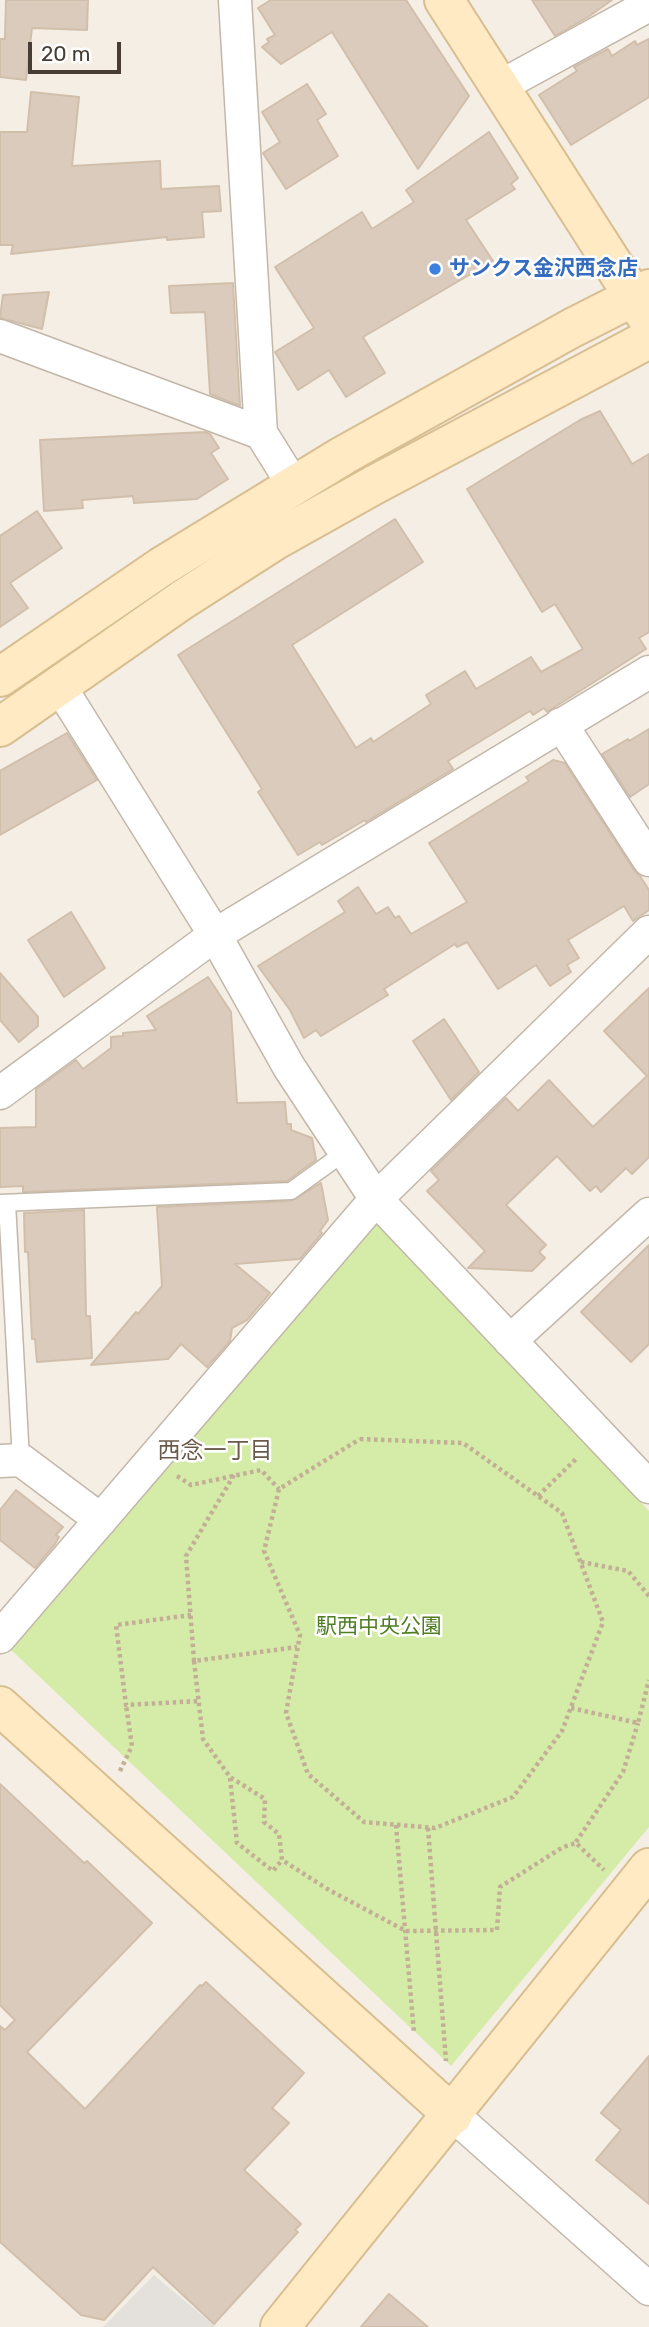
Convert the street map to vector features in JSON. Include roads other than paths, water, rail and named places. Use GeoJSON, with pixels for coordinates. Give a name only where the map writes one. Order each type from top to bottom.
{"type":"FeatureCollection","features":[{"type":"Feature","properties":{"kind":"street"},"geometry":{"type":"LineString","coordinates":[[235,0],[261,433],[294,486]]}},
{"type":"Feature","properties":{"kind":"street"},"geometry":{"type":"LineString","coordinates":[[0,677],[162,567],[356,449],[536,348],[644,302],[444,0]]}},
{"type":"Feature","properties":{"kind":"street"},"geometry":{"type":"LineString","coordinates":[[499,86],[649,5]]}},
{"type":"Feature","properties":{"kind":"street"},"geometry":{"type":"LineString","coordinates":[[0,336],[261,433]]}},
{"type":"Feature","properties":{"kind":"street"},"geometry":{"type":"LineString","coordinates":[[0,727],[182,600],[274,541],[649,340]]}},
{"type":"Feature","properties":{"kind":"street"},"geometry":{"type":"LineString","coordinates":[[162,567],[182,600]]}},
{"type":"Feature","properties":{"kind":"street"},"geometry":{"type":"LineString","coordinates":[[0,1093],[215,935],[649,672]]}},
{"type":"Feature","properties":{"kind":"street"},"geometry":{"type":"LineString","coordinates":[[59,685],[215,935],[289,1067],[376,1199],[649,1487]]}},
{"type":"Feature","properties":{"kind":"street"},"geometry":{"type":"LineString","coordinates":[[561,724],[649,860]]}},
{"type":"Feature","properties":{"kind":"street"},"geometry":{"type":"LineString","coordinates":[[0,1637],[376,1199],[649,932]]}},
{"type":"Feature","properties":{"kind":"street"},"geometry":{"type":"LineString","coordinates":[[510,1341],[649,1214]]}},
{"type":"Feature","properties":{"kind":"street"},"geometry":{"type":"LineString","coordinates":[[10,1460],[101,1520]]}},
{"type":"Feature","properties":{"kind":"street"},"geometry":{"type":"LineString","coordinates":[[0,1706],[649,2289]]}},
{"type":"Feature","properties":{"kind":"street"},"geometry":{"type":"LineString","coordinates":[[280,2327],[649,1868]]}},
{"type":"Feature","properties":{"kind":"lane"},"geometry":{"type":"LineString","coordinates":[[10,1460],[4,1203],[291,1191],[345,1152]]}},
{"type":"Feature","properties":{"kind":"place","name":"サンクス金沢西念店"},"geometry":{"type":"Point","coordinates":[435,269]}},
{"type":"Feature","properties":{"kind":"district","name":"西念一丁目"},"geometry":{"type":"Point","coordinates":[215,1451]}},
{"type":"Feature","properties":{"kind":"park label","name":"駅西中央公園"},"geometry":{"type":"Point","coordinates":[379,1627]}}]}
